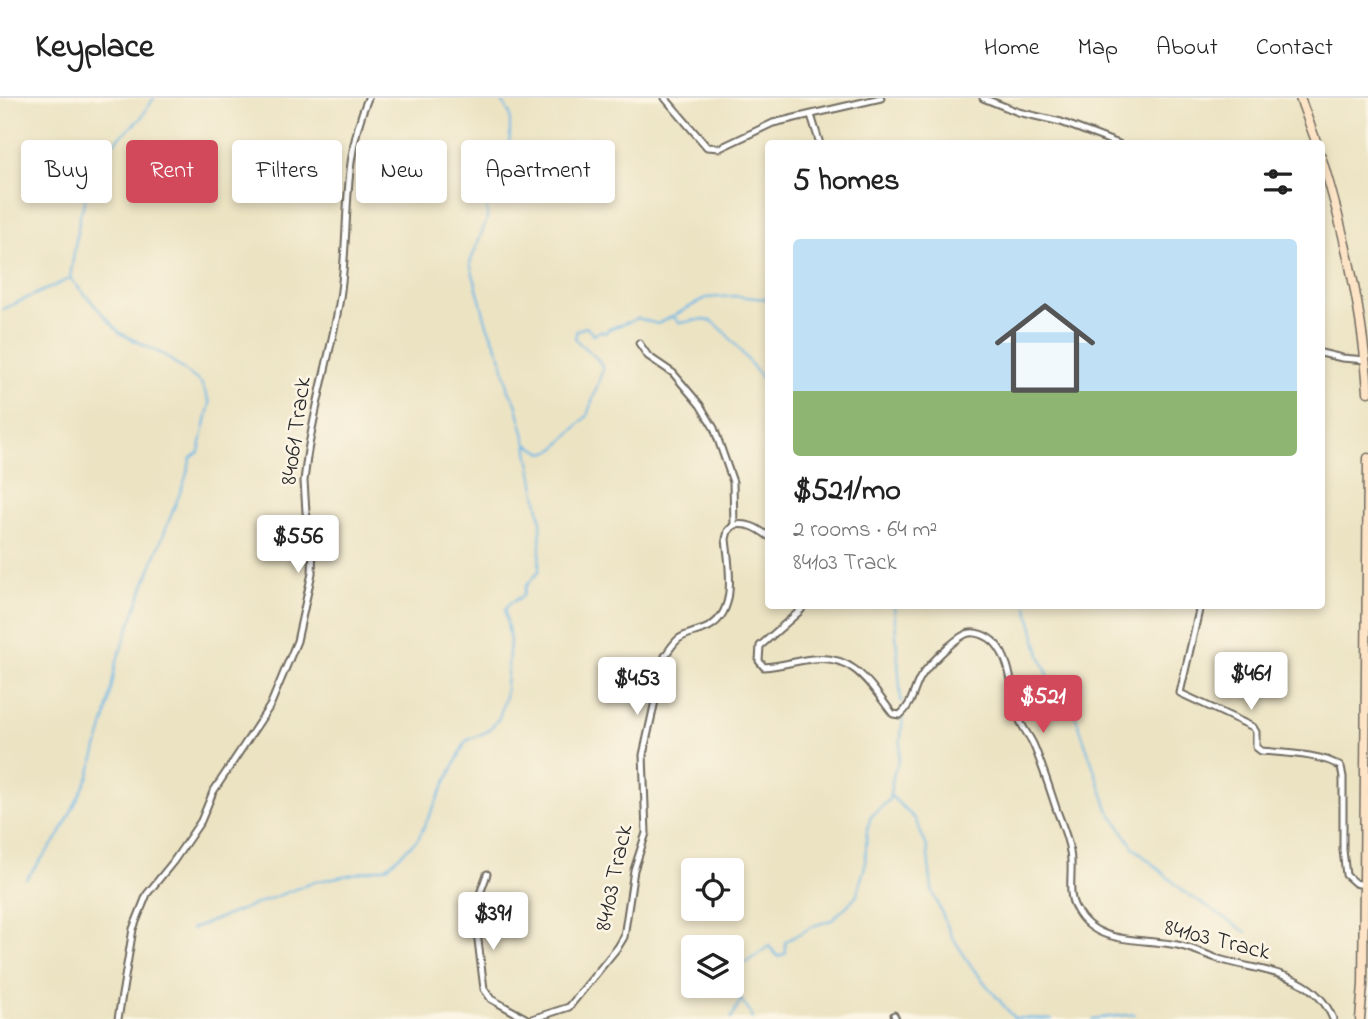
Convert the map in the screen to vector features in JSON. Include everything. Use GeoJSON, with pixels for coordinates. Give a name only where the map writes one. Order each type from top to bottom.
{"type":"FeatureCollection","features":[{"type":"Feature","properties":{"kind":"main road"},"geometry":{"type":"LineString","coordinates":[[1300,98],[1316,140]]}},
{"type":"Feature","properties":{"kind":"main road"},"geometry":{"type":"LineString","coordinates":[[1325,169],[1343,227],[1366,360],[1368,392]]}},
{"type":"Feature","properties":{"kind":"main road"},"geometry":{"type":"LineString","coordinates":[[1360,1019],[1366,886],[1368,458]]}},
{"type":"Feature","properties":{"kind":"street","name":"84061 Track"},"geometry":{"type":"LineString","coordinates":[[118,1019],[133,929],[147,894],[201,821],[214,792],[270,706],[297,641],[312,573],[313,545],[306,512],[304,481],[307,457],[339,303],[348,212],[348,171],[359,122],[368,98]]}},
{"type":"Feature","properties":{"kind":"street"},"geometry":{"type":"LineString","coordinates":[[665,98],[707,147],[720,148],[773,123],[881,98]]}},
{"type":"Feature","properties":{"kind":"street"},"geometry":{"type":"LineString","coordinates":[[982,98],[1018,112],[1062,122],[1109,140]]}},
{"type":"Feature","properties":{"kind":"street"},"geometry":{"type":"LineString","coordinates":[[811,115],[819,140]]}},
{"type":"Feature","properties":{"kind":"street","name":"84103 Track"},"geometry":{"type":"LineString","coordinates":[[530,1019],[569,1007],[624,937],[634,870],[646,834],[643,755],[665,656],[674,642],[687,633],[718,622],[726,610],[729,573],[726,539],[728,531],[734,525],[733,482],[714,428],[700,405],[673,373],[648,356],[639,343]]}},
{"type":"Feature","properties":{"kind":"street"},"geometry":{"type":"LineString","coordinates":[[1325,354],[1366,360]]}},
{"type":"Feature","properties":{"kind":"street"},"geometry":{"type":"LineString","coordinates":[[734,525],[745,524],[765,534]]}},
{"type":"Feature","properties":{"kind":"street","name":"84103 Track"},"geometry":{"type":"LineString","coordinates":[[802,609],[760,646],[759,661],[764,667],[811,659],[845,662],[863,676],[893,714],[900,715],[906,710],[920,677],[942,653],[966,634],[985,636],[995,643],[1008,668],[1019,719],[1034,746],[1071,852],[1071,890],[1075,908],[1086,922],[1105,934],[1118,938],[1174,944],[1226,961],[1262,968],[1303,984],[1322,999],[1333,1019]]}},
{"type":"Feature","properties":{"kind":"street"},"geometry":{"type":"LineString","coordinates":[[1199,609],[1180,693],[1253,727],[1256,732],[1256,747],[1261,751],[1310,757],[1341,767],[1346,875],[1349,880],[1366,886]]}},
{"type":"Feature","properties":{"kind":"street"},"geometry":{"type":"LineString","coordinates":[[487,874],[475,916],[484,989],[491,999],[530,1019]]}},
{"type":"Feature","properties":{"kind":"waterway"},"geometry":{"type":"LineString","coordinates":[[26,879],[59,836],[89,776],[106,717],[116,663],[191,458],[199,452],[210,403],[201,383],[164,355],[120,333],[70,278],[80,215],[101,154],[141,118],[154,98]]}},
{"type":"Feature","properties":{"kind":"waterway"},"geometry":{"type":"LineString","coordinates":[[500,98],[510,114],[510,137],[501,184],[495,188],[487,187],[487,219],[470,263],[487,325],[501,356],[509,391],[516,403],[527,444],[544,453],[555,449],[587,416],[603,369],[598,360],[575,338],[577,330],[586,327],[594,335],[600,331],[606,333],[607,330],[638,318],[657,324],[673,316],[679,323],[700,320],[713,322],[765,383]]}},
{"type":"Feature","properties":{"kind":"waterway"},"geometry":{"type":"LineString","coordinates":[[3,309],[69,279]]}},
{"type":"Feature","properties":{"kind":"waterway"},"geometry":{"type":"LineString","coordinates":[[673,316],[706,298],[734,296],[765,299]]}},
{"type":"Feature","properties":{"kind":"waterway"},"geometry":{"type":"LineString","coordinates":[[191,929],[314,882],[387,867],[418,839],[466,741],[488,731],[499,718],[505,697],[510,641],[505,610],[510,603],[523,596],[526,586],[539,571],[541,521],[527,445]]}},
{"type":"Feature","properties":{"kind":"waterway"},"geometry":{"type":"LineString","coordinates":[[894,609],[901,702]]}},
{"type":"Feature","properties":{"kind":"waterway"},"geometry":{"type":"LineString","coordinates":[[1028,609],[1049,677],[1076,717],[1108,809],[1134,848],[1186,893],[1246,932]]}},
{"type":"Feature","properties":{"kind":"waterway"},"geometry":{"type":"LineString","coordinates":[[752,1019],[737,992],[736,966],[747,962],[769,946],[778,957],[786,953],[785,942],[813,926],[832,920],[856,897],[865,866],[867,830],[871,816],[889,800],[899,759],[903,716]]}},
{"type":"Feature","properties":{"kind":"waterway"},"geometry":{"type":"LineString","coordinates":[[891,796],[915,819],[927,847],[932,890],[951,935],[974,970],[1015,1019]]}},
{"type":"Feature","properties":{"kind":"waterway"},"geometry":{"type":"LineString","coordinates":[[731,1019],[740,1001]]}},
{"type":"Feature","properties":{"kind":"waterway"},"geometry":{"type":"LineString","coordinates":[[1092,1019],[1135,1014]]}},
{"type":"Feature","properties":{"kind":"waterway"},"geometry":{"type":"LineString","coordinates":[[1015,1018],[1052,1019]]}}]}
